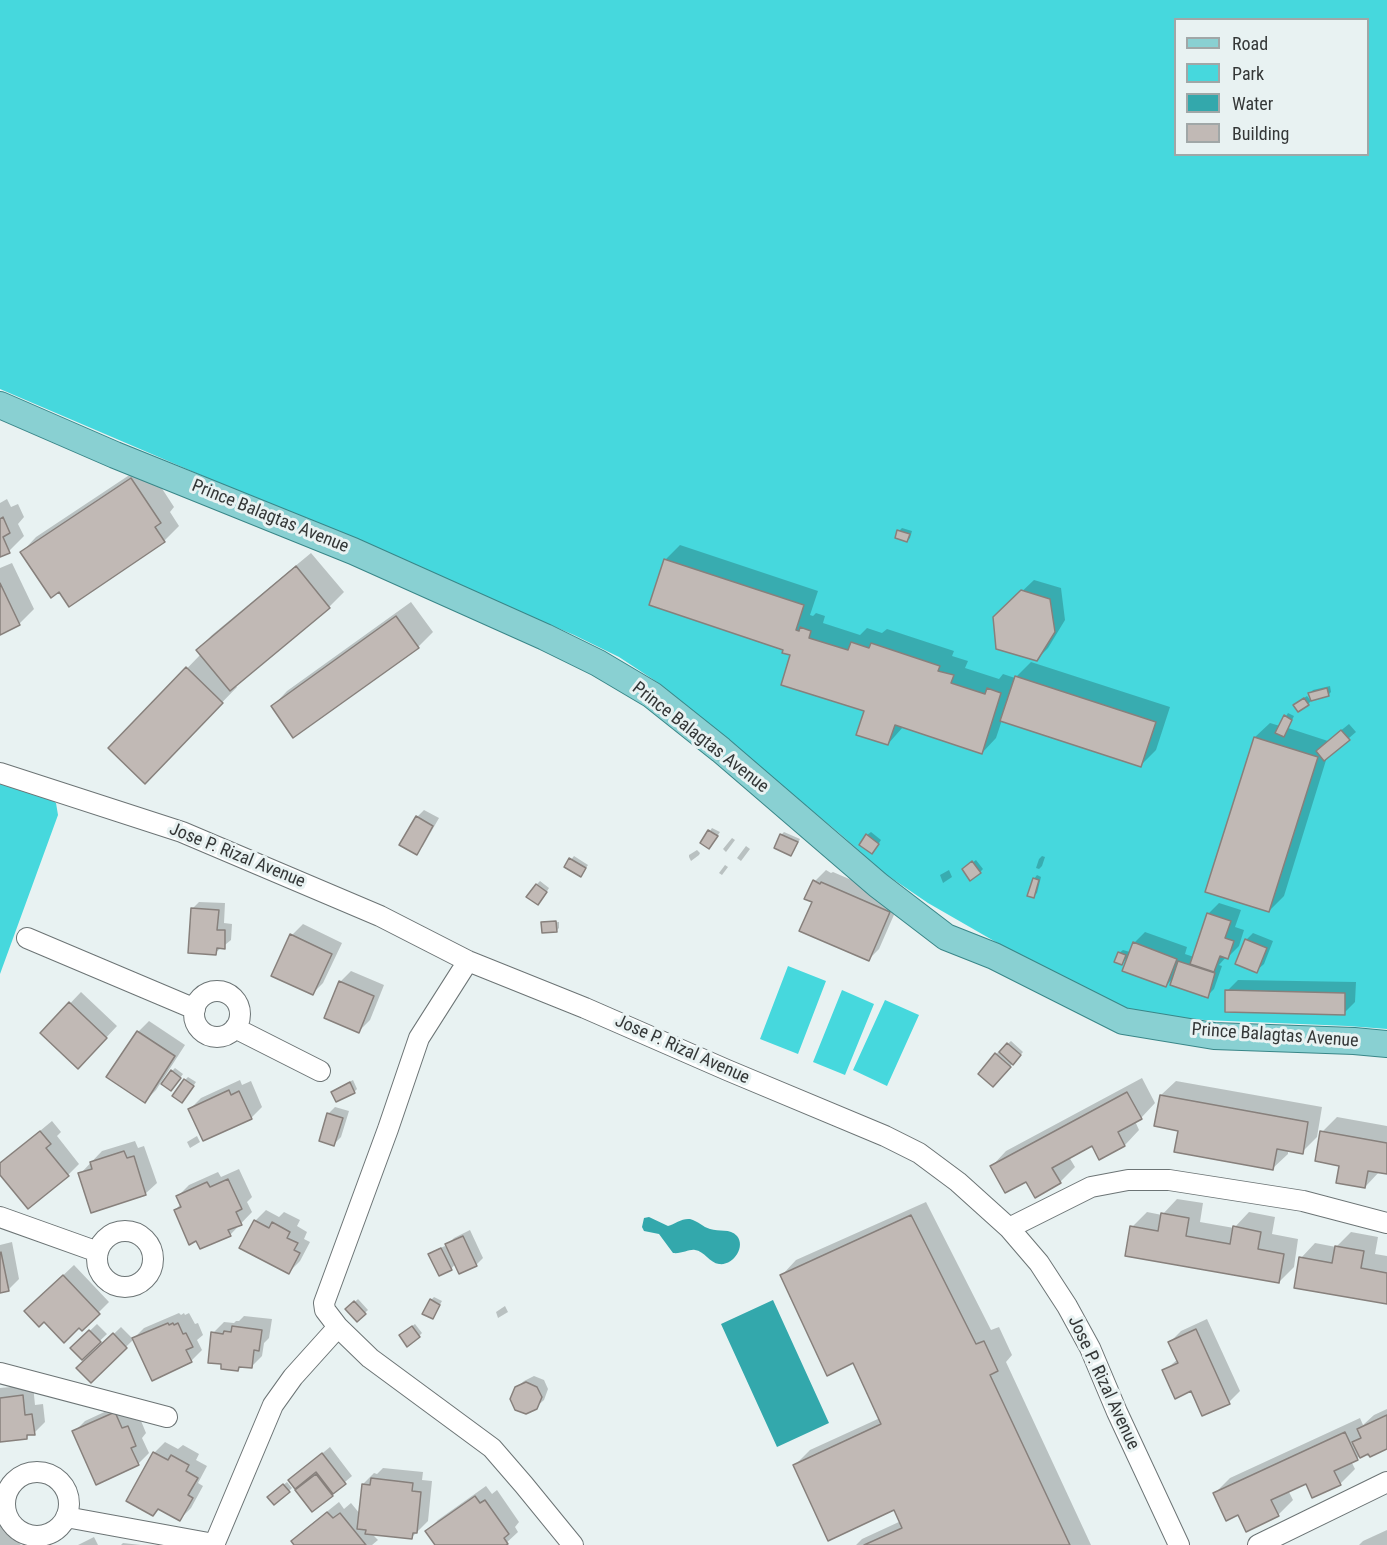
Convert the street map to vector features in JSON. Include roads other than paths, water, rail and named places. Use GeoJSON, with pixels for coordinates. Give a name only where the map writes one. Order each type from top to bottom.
{"type":"FeatureCollection","features":[{"type":"Feature","properties":{"kind":"main road","name":"Prince Balagtas Avenue"},"geometry":{"type":"LineString","coordinates":[[0,405],[115,455],[353,550],[598,663],[652,695],[721,750],[878,885],[946,938],[994,956],[1123,1021],[1214,1036],[1387,1044]]}},
{"type":"Feature","properties":{"kind":"street","name":"Jose P. Rizal Avenue"},"geometry":{"type":"LineString","coordinates":[[0,772],[182,832],[380,916],[468,961],[585,1008],[919,1153],[958,1182],[1009,1228],[1039,1263],[1067,1306],[1090,1348],[1179,1545]]}},
{"type":"Feature","properties":{"kind":"street"},"geometry":{"type":"LineString","coordinates":[[27,938],[195,1009]]}},
{"type":"Feature","properties":{"kind":"street"},"geometry":{"type":"LineString","coordinates":[[468,961],[419,1038],[324,1303],[325,1310],[338,1328],[370,1358],[492,1448],[573,1545]]}},
{"type":"Feature","properties":{"kind":"street"},"geometry":{"type":"LineString","coordinates":[[210,992],[225,993],[237,1004],[240,1012],[239,1020],[229,1034],[221,1037],[206,1035],[196,1024],[195,1009],[203,996],[210,992]]}},
{"type":"Feature","properties":{"kind":"street"},"geometry":{"type":"LineString","coordinates":[[235,1028],[320,1071]]}},
{"type":"Feature","properties":{"kind":"street"},"geometry":{"type":"LineString","coordinates":[[1009,1228],[1091,1187],[1128,1180],[1169,1180],[1303,1202],[1387,1223]]}},
{"type":"Feature","properties":{"kind":"street"},"geometry":{"type":"LineString","coordinates":[[0,1217],[98,1252]]}},
{"type":"Feature","properties":{"kind":"street"},"geometry":{"type":"LineString","coordinates":[[66,1517],[214,1544],[273,1405],[293,1377],[338,1328]]}},
{"type":"Feature","properties":{"kind":"street"},"geometry":{"type":"LineString","coordinates":[[0,1373],[167,1417]]}},
{"type":"Feature","properties":{"kind":"street"},"geometry":{"type":"LineString","coordinates":[[42,1472],[50,1474],[63,1485],[69,1500],[66,1517],[56,1530],[48,1534],[40,1536],[24,1533],[16,1529],[6,1515],[4,1490],[25,1474],[42,1472]]}},
{"type":"Feature","properties":{"kind":"street"},"geometry":{"type":"LineString","coordinates":[[1258,1545],[1387,1482]]}},
{"type":"Feature","properties":{"kind":"water"},"geometry":{"type":"Polygon","coordinates":[[[649,1217],[668,1226],[690,1219],[710,1229],[731,1232],[739,1240],[739,1250],[733,1259],[724,1264],[713,1262],[695,1250],[673,1253],[659,1234],[644,1231],[642,1227],[644,1218],[649,1217]]]}},
{"type":"Feature","properties":{"kind":"water"},"geometry":{"type":"Polygon","coordinates":[[[773,1300],[829,1423],[777,1447],[721,1324],[773,1300]]]}}]}
